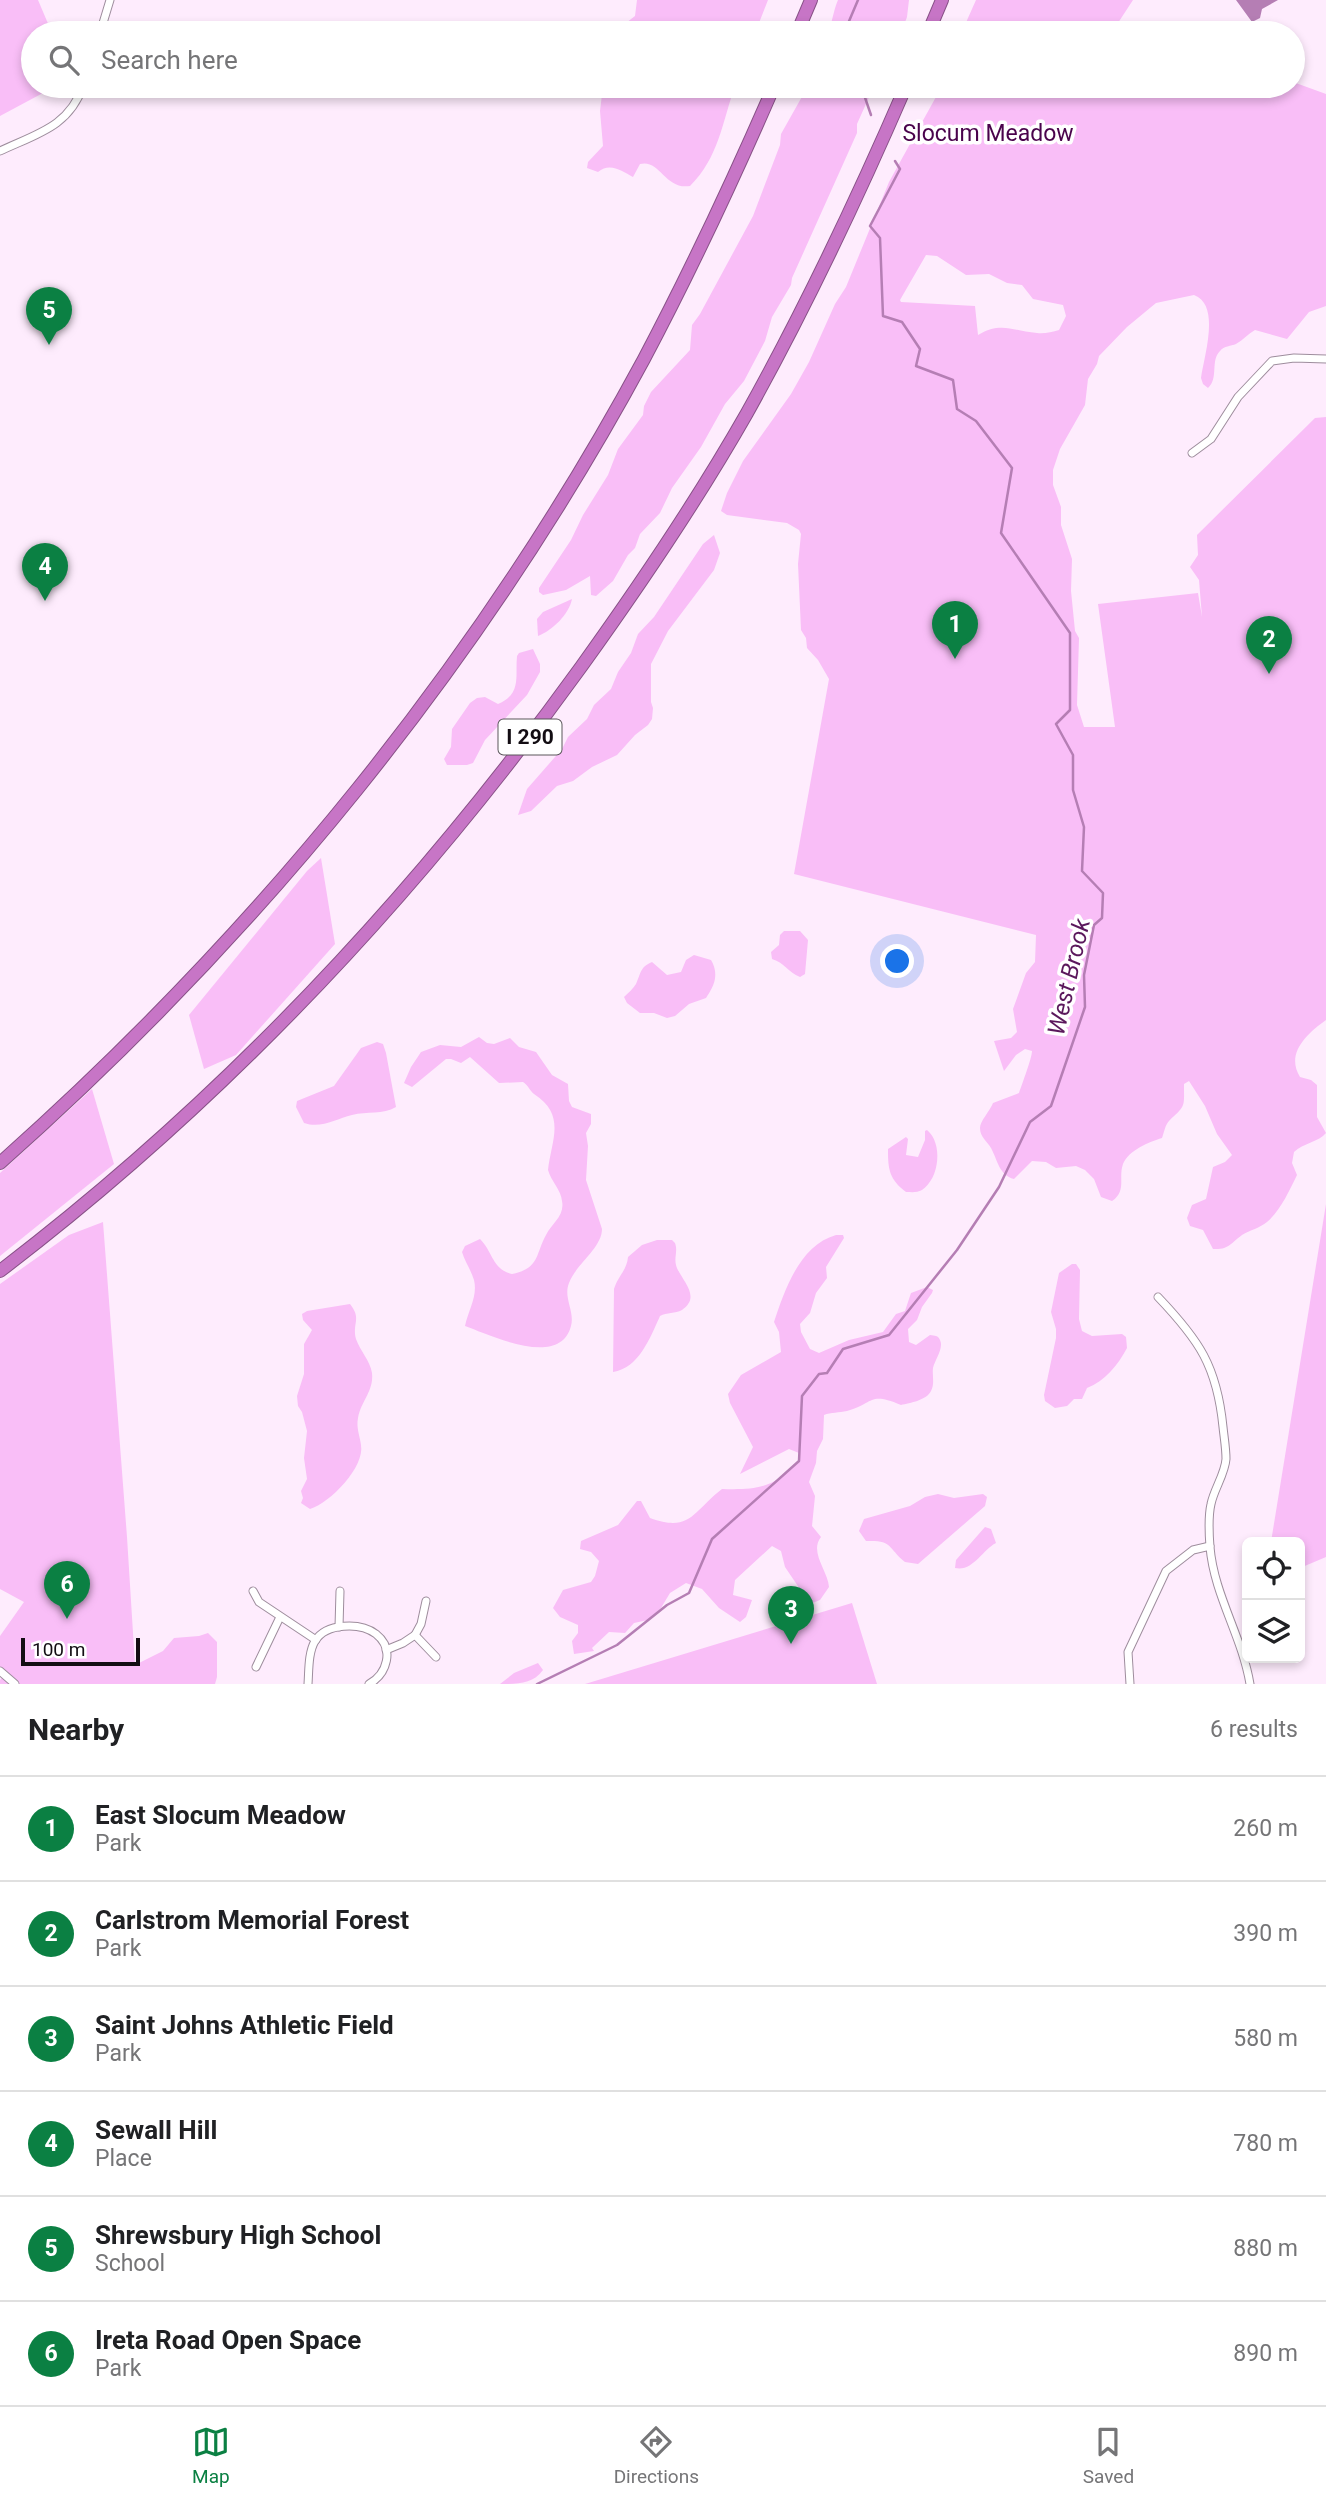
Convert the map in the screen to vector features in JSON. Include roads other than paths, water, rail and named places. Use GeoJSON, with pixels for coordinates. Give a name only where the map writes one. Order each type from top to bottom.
{"type":"FeatureCollection","features":[{"type":"Feature","properties":{"kind":"highway"},"geometry":{"type":"LineString","coordinates":[[802,21],[811,0]]}},
{"type":"Feature","properties":{"kind":"highway"},"geometry":{"type":"LineString","coordinates":[[933,21],[942,0]]}},
{"type":"Feature","properties":{"kind":"highway"},"geometry":{"type":"LineString","coordinates":[[0,1163],[131,1041],[222,947],[326,828],[450,666],[556,508],[636,372],[711,226],[769,98]]}},
{"type":"Feature","properties":{"kind":"highway","name":"I 290"},"geometry":{"type":"LineString","coordinates":[[0,1271],[87,1201],[240,1064],[364,935],[513,760],[653,565],[746,414],[830,255],[901,98]]}},
{"type":"Feature","properties":{"kind":"street"},"geometry":{"type":"LineString","coordinates":[[104,21],[110,0]]}},
{"type":"Feature","properties":{"kind":"street"},"geometry":{"type":"LineString","coordinates":[[0,150],[61,122],[79,98]]}},
{"type":"Feature","properties":{"kind":"street"},"geometry":{"type":"LineString","coordinates":[[1192,453],[1211,439],[1238,397],[1272,361],[1294,358],[1326,359]]}},
{"type":"Feature","properties":{"kind":"street"},"geometry":{"type":"LineString","coordinates":[[1158,1297],[1181,1321],[1200,1347],[1218,1392],[1226,1460],[1211,1504],[1210,1546],[1223,1606],[1244,1656],[1250,1684]]}},
{"type":"Feature","properties":{"kind":"street"},"geometry":{"type":"LineString","coordinates":[[1130,1684],[1128,1652],[1166,1571],[1193,1550],[1210,1546]]}},
{"type":"Feature","properties":{"kind":"street"},"geometry":{"type":"LineString","coordinates":[[253,1591],[259,1602],[316,1640]]}},
{"type":"Feature","properties":{"kind":"street"},"geometry":{"type":"LineString","coordinates":[[339,1627],[340,1591]]}},
{"type":"Feature","properties":{"kind":"street"},"geometry":{"type":"LineString","coordinates":[[386,1650],[415,1635],[421,1624],[426,1601]]}},
{"type":"Feature","properties":{"kind":"street"},"geometry":{"type":"LineString","coordinates":[[256,1667],[280,1617]]}},
{"type":"Feature","properties":{"kind":"street"},"geometry":{"type":"LineString","coordinates":[[309,1684],[311,1656],[316,1640],[323,1632],[339,1627],[370,1632],[380,1639],[386,1650],[386,1668],[382,1675],[369,1684]]}},
{"type":"Feature","properties":{"kind":"street"},"geometry":{"type":"LineString","coordinates":[[415,1635],[436,1657]]}},
{"type":"Feature","properties":{"kind":"street"},"geometry":{"type":"LineString","coordinates":[[0,1671],[15,1684]]}},
{"type":"Feature","properties":{"kind":"waterway","name":"West Brook"},"geometry":{"type":"LineString","coordinates":[[849,21],[858,0]]}},
{"type":"Feature","properties":{"kind":"waterway","name":"West Brook"},"geometry":{"type":"LineString","coordinates":[[865,98],[871,115]]}},
{"type":"Feature","properties":{"kind":"waterway","name":"West Brook"},"geometry":{"type":"LineString","coordinates":[[537,1684],[617,1645],[667,1605],[689,1593],[712,1539],[799,1461],[802,1396],[819,1374],[827,1373],[843,1349],[889,1335],[957,1250],[999,1187],[1030,1122],[1051,1106],[1085,1007],[1084,975],[1094,925],[1102,918],[1103,893],[1082,871],[1084,827],[1073,790],[1073,755],[1056,724],[1070,710],[1070,633],[1001,533],[1012,468],[976,421],[957,409],[953,380],[916,366],[920,349],[902,322],[883,316],[880,238],[870,226],[900,169],[895,161]]}},
{"type":"Feature","properties":{"kind":"place","name":"Shrewsbury High School"},"geometry":{"type":"Point","coordinates":[49,345]}},
{"type":"Feature","properties":{"kind":"place","name":"Sewall Hill"},"geometry":{"type":"Point","coordinates":[45,601]}},
{"type":"Feature","properties":{"kind":"place","name":"East Slocum Meadow"},"geometry":{"type":"Point","coordinates":[955,659]}},
{"type":"Feature","properties":{"kind":"place","name":"Carlstrom Memorial Forest"},"geometry":{"type":"Point","coordinates":[1269,674]}},
{"type":"Feature","properties":{"kind":"place","name":"Ireta Road Open Space"},"geometry":{"type":"Point","coordinates":[67,1619]}},
{"type":"Feature","properties":{"kind":"place","name":"Saint Johns Athletic Field"},"geometry":{"type":"Point","coordinates":[791,1644]}},
{"type":"Feature","properties":{"kind":"park label","name":"Slocum Meadow"},"geometry":{"type":"Point","coordinates":[988,133]}}]}
